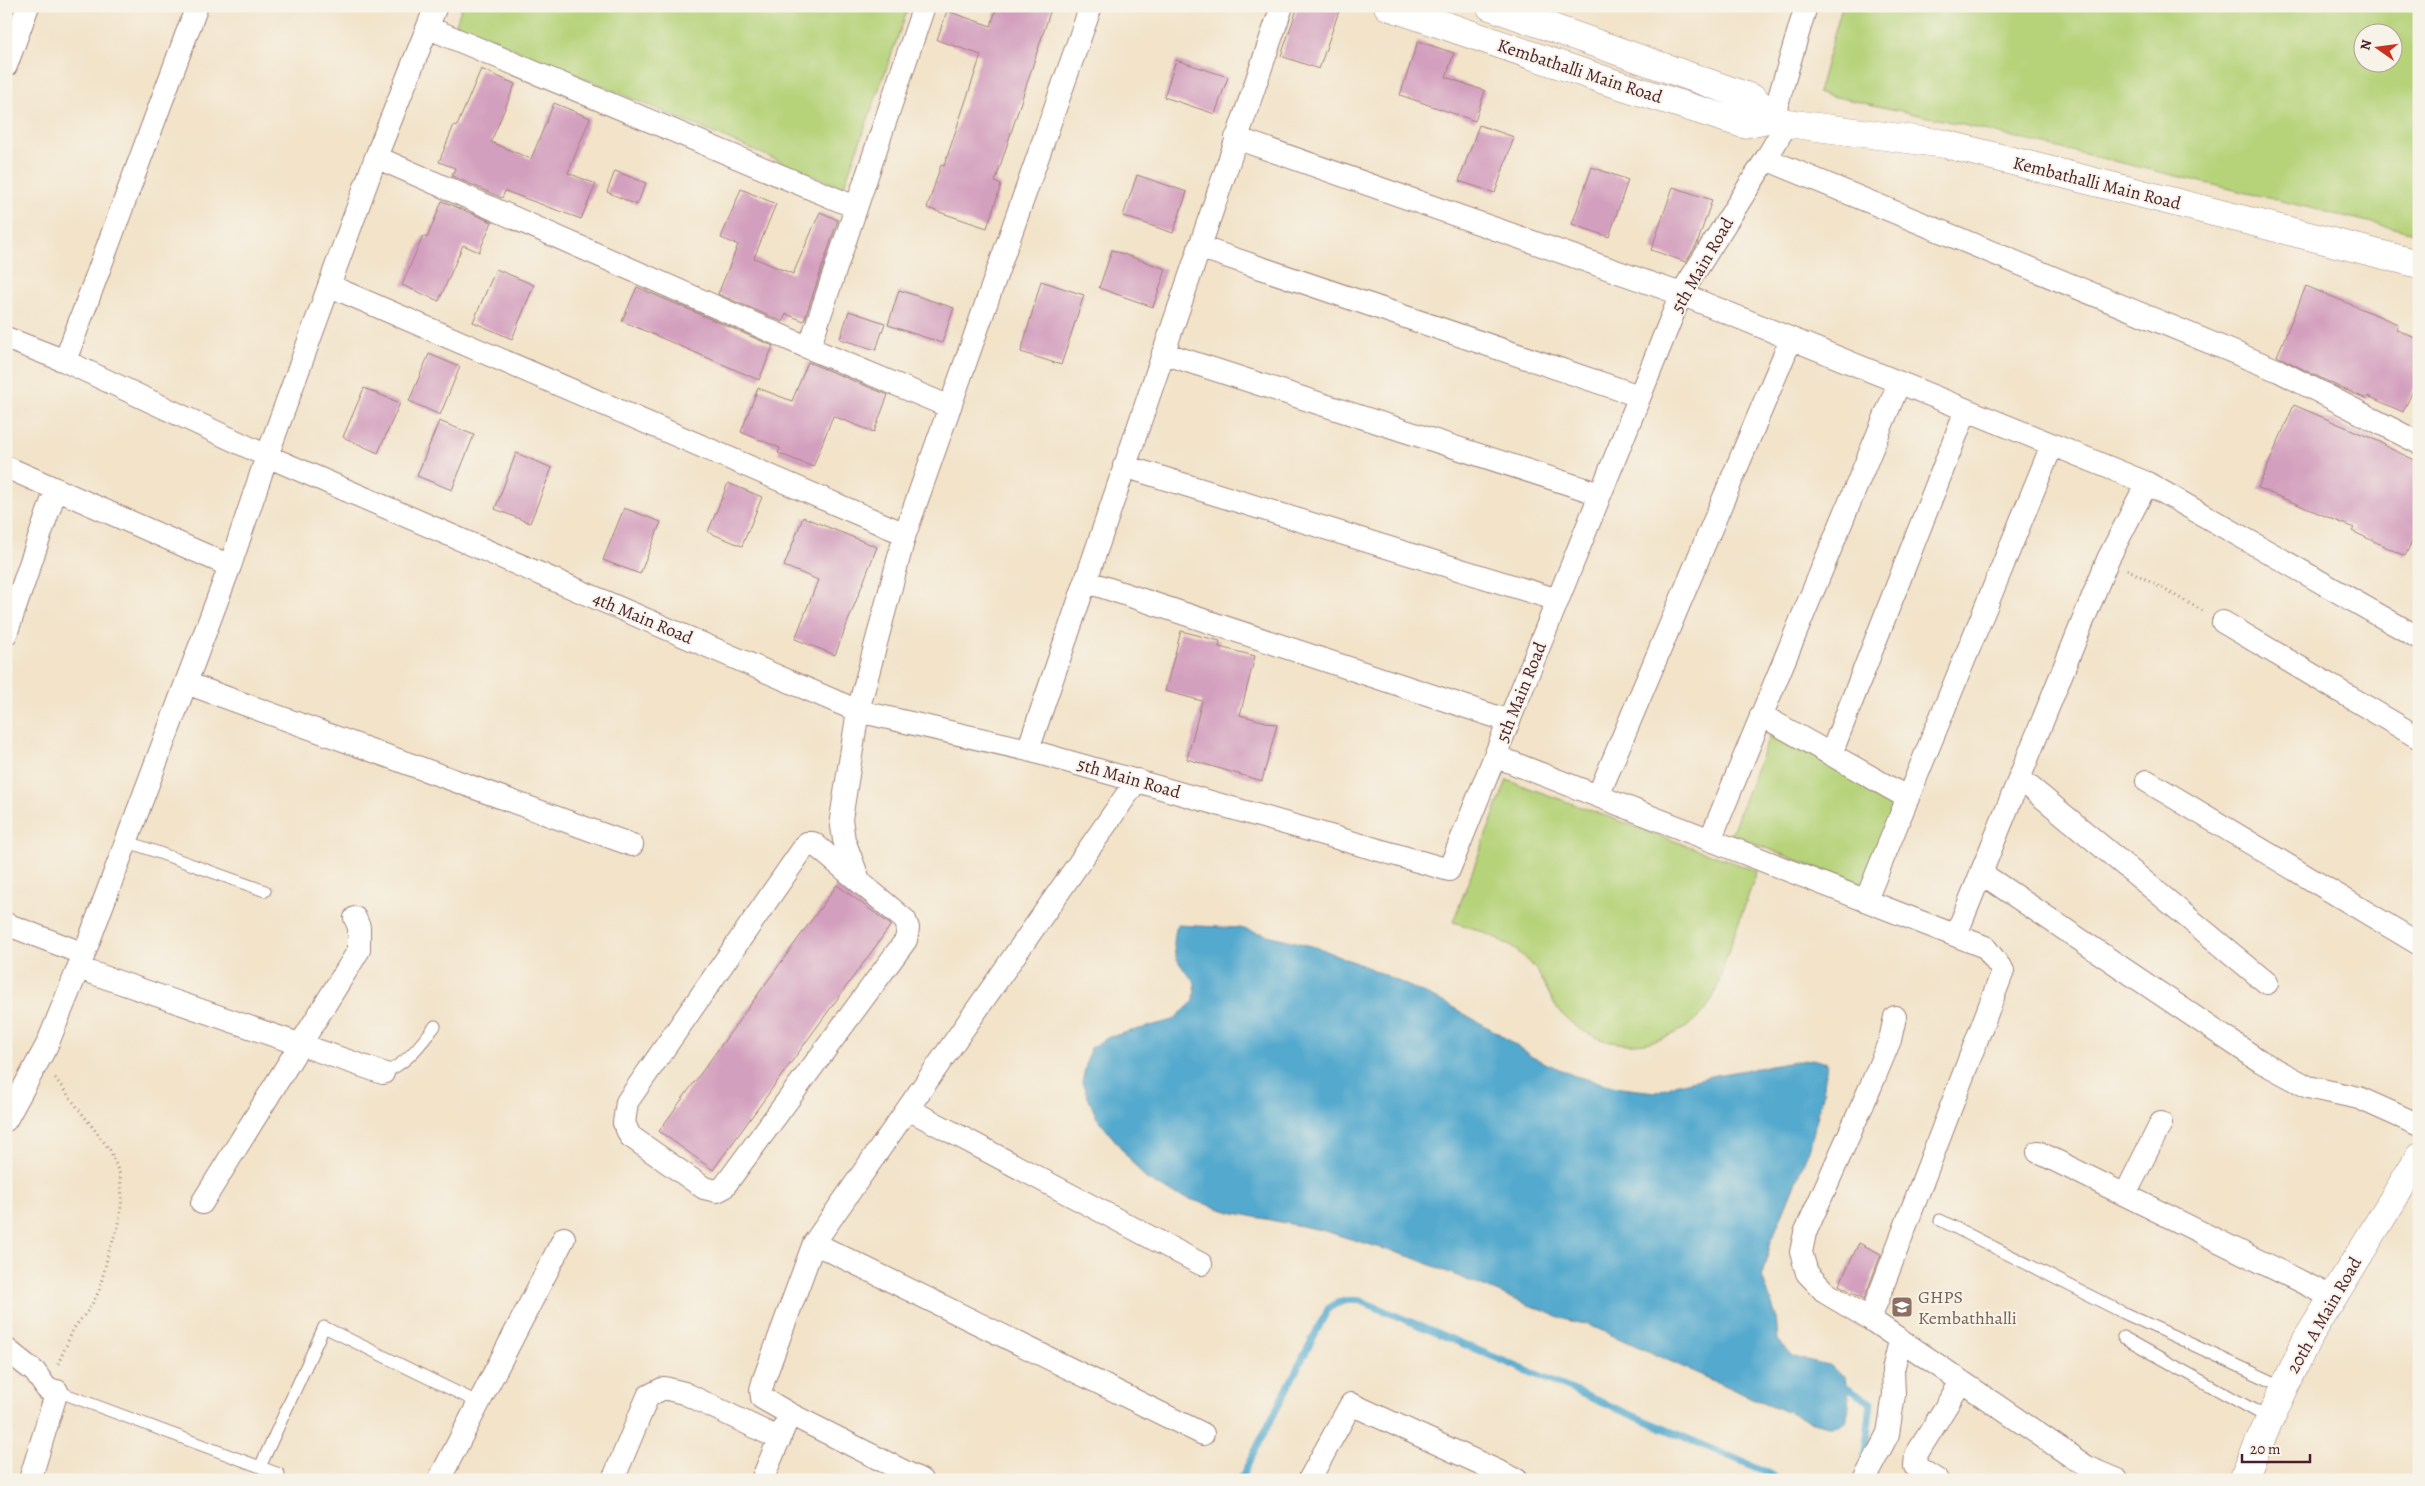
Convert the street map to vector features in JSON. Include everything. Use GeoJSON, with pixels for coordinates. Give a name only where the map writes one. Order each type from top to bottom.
{"type":"FeatureCollection","features":[{"type":"Feature","properties":{"kind":"street"},"geometry":{"type":"LineString","coordinates":[[6,66],[28,6]]}},
{"type":"Feature","properties":{"kind":"street"},"geometry":{"type":"LineString","coordinates":[[65,361],[197,6]]}},
{"type":"Feature","properties":{"kind":"street"},"geometry":{"type":"LineString","coordinates":[[6,1120],[47,1045],[81,961],[230,566],[376,157],[429,28],[436,6]]}},
{"type":"Feature","properties":{"kind":"street"},"geometry":{"type":"LineString","coordinates":[[809,348],[924,6]]}},
{"type":"Feature","properties":{"kind":"street"},"geometry":{"type":"LineString","coordinates":[[859,880],[813,843],[807,843],[627,1102],[624,1123],[630,1136],[704,1188],[717,1191],[723,1188],[906,940],[908,928],[905,920],[859,880],[844,840],[841,819],[858,711],[905,534],[1092,6]]}},
{"type":"Feature","properties":{"kind":"street"},"geometry":{"type":"LineString","coordinates":[[1028,750],[1282,6]]}},
{"type":"Feature","properties":{"kind":"street","name":"Kembathalli Main Road"},"geometry":{"type":"LineString","coordinates":[[1388,6],[1607,81],[1743,124],[1780,120],[1945,144],[2419,264]]}},
{"type":"Feature","properties":{"kind":"street","name":"Kembathalli Main Road"},"geometry":{"type":"LineString","coordinates":[[1490,6],[1754,99],[1780,120]]}},
{"type":"Feature","properties":{"kind":"street","name":"5th Main Road"},"geometry":{"type":"LineString","coordinates":[[1028,750],[1449,870],[1681,294],[1766,160],[1780,120],[1806,6]]}},
{"type":"Feature","properties":{"kind":"street"},"geometry":{"type":"LineString","coordinates":[[429,28],[855,207]]}},
{"type":"Feature","properties":{"kind":"street"},"geometry":{"type":"LineString","coordinates":[[1236,138],[1681,294],[2147,483],[2419,638]]}},
{"type":"Feature","properties":{"kind":"street"},"geometry":{"type":"LineString","coordinates":[[376,157],[809,348],[950,407]]}},
{"type":"Feature","properties":{"kind":"street"},"geometry":{"type":"LineString","coordinates":[[1766,160],[2279,371],[2419,443]]}},
{"type":"Feature","properties":{"kind":"street"},"geometry":{"type":"LineString","coordinates":[[1199,247],[1640,396]]}},
{"type":"Feature","properties":{"kind":"street"},"geometry":{"type":"LineString","coordinates":[[330,286],[905,534]]}},
{"type":"Feature","properties":{"kind":"street","name":"4th Main Road"},"geometry":{"type":"LineString","coordinates":[[6,338],[65,361],[268,456],[858,711],[1028,750]]}},
{"type":"Feature","properties":{"kind":"street"},"geometry":{"type":"LineString","coordinates":[[1598,796],[1791,339]]}},
{"type":"Feature","properties":{"kind":"street"},"geometry":{"type":"LineString","coordinates":[[1163,353],[1600,494]]}},
{"type":"Feature","properties":{"kind":"street"},"geometry":{"type":"LineString","coordinates":[[1710,840],[1899,382]]}},
{"type":"Feature","properties":{"kind":"street"},"geometry":{"type":"LineString","coordinates":[[1830,754],[1966,410]]}},
{"type":"Feature","properties":{"kind":"street"},"geometry":{"type":"LineString","coordinates":[[1866,900],[2052,445]]}},
{"type":"Feature","properties":{"kind":"street"},"geometry":{"type":"LineString","coordinates":[[1124,466],[1558,600]]}},
{"type":"Feature","properties":{"kind":"street"},"geometry":{"type":"LineString","coordinates":[[6,467],[230,566]]}},
{"type":"Feature","properties":{"kind":"street"},"geometry":{"type":"LineString","coordinates":[[1956,935],[2108,559],[2147,483]]}},
{"type":"Feature","properties":{"kind":"street"},"geometry":{"type":"LineString","coordinates":[[6,634],[56,489]]}},
{"type":"Feature","properties":{"kind":"street"},"geometry":{"type":"LineString","coordinates":[[1085,581],[1509,721]]}},
{"type":"Feature","properties":{"kind":"street"},"geometry":{"type":"LineString","coordinates":[[2223,622],[2419,738]]}},
{"type":"Feature","properties":{"kind":"street"},"geometry":{"type":"LineString","coordinates":[[186,683],[632,845]]}},
{"type":"Feature","properties":{"kind":"street"},"geometry":{"type":"LineString","coordinates":[[1761,715],[1908,798]]}},
{"type":"Feature","properties":{"kind":"street"},"geometry":{"type":"LineString","coordinates":[[1495,756],[1985,946],[2003,971],[1870,1319]]}},
{"type":"Feature","properties":{"kind":"street"},"geometry":{"type":"LineString","coordinates":[[2020,778],[2267,983]]}},
{"type":"Feature","properties":{"kind":"street"},"geometry":{"type":"LineString","coordinates":[[921,1480],[790,1414],[762,1398],[761,1390],[814,1243],[1137,780]]}},
{"type":"Feature","properties":{"kind":"street"},"geometry":{"type":"LineString","coordinates":[[2146,781],[2419,944]]}},
{"type":"Feature","properties":{"kind":"street"},"geometry":{"type":"LineString","coordinates":[[1981,873],[2260,1061],[2308,1087],[2360,1098],[2419,1125]]}},
{"type":"Feature","properties":{"kind":"street"},"geometry":{"type":"LineString","coordinates":[[202,1203],[359,950],[359,927],[355,918]]}},
{"type":"Feature","properties":{"kind":"street"},"geometry":{"type":"LineString","coordinates":[[6,924],[81,961],[300,1045],[383,1074]]}},
{"type":"Feature","properties":{"kind":"street"},"geometry":{"type":"LineString","coordinates":[[1895,1017],[1890,1040],[1805,1233],[1801,1252],[1807,1273],[1826,1293],[1870,1319],[2088,1467],[2115,1479]]}},
{"type":"Feature","properties":{"kind":"street"},"geometry":{"type":"LineString","coordinates":[[908,1109],[1201,1264]]}},
{"type":"Feature","properties":{"kind":"street"},"geometry":{"type":"LineString","coordinates":[[2125,1195],[2162,1123]]}},
{"type":"Feature","properties":{"kind":"street"},"geometry":{"type":"LineString","coordinates":[[2038,1152],[2332,1296]]}},
{"type":"Feature","properties":{"kind":"street","name":"20th A Main Road"},"geometry":{"type":"LineString","coordinates":[[2242,1480],[2306,1341],[2419,1156]]}},
{"type":"Feature","properties":{"kind":"street"},"geometry":{"type":"LineString","coordinates":[[439,1480],[564,1238]]}},
{"type":"Feature","properties":{"kind":"street"},"geometry":{"type":"LineString","coordinates":[[814,1243],[1203,1434]]}},
{"type":"Feature","properties":{"kind":"street"},"geometry":{"type":"LineString","coordinates":[[1864,1480],[1888,1434],[1894,1394],[1893,1370],[1900,1340]]}},
{"type":"Feature","properties":{"kind":"street"},"geometry":{"type":"LineString","coordinates":[[6,1349],[35,1372],[52,1390],[30,1480]]}},
{"type":"Feature","properties":{"kind":"street"},"geometry":{"type":"LineString","coordinates":[[1937,1480],[1915,1466],[1916,1455],[1961,1382]]}},
{"type":"Feature","properties":{"kind":"street"},"geometry":{"type":"LineString","coordinates":[[613,1480],[648,1396],[664,1388],[684,1393],[780,1439]]}},
{"type":"Feature","properties":{"kind":"street"},"geometry":{"type":"LineString","coordinates":[[1309,1480],[1351,1404],[1517,1480]]}},
{"type":"Feature","properties":{"kind":"street"},"geometry":{"type":"LineString","coordinates":[[762,1480],[790,1414]]}},
{"type":"Feature","properties":{"kind":"lane"},"geometry":{"type":"LineString","coordinates":[[126,841],[265,891]]}},
{"type":"Feature","properties":{"kind":"lane"},"geometry":{"type":"LineString","coordinates":[[383,1074],[394,1069],[411,1056],[435,1026]]}},
{"type":"Feature","properties":{"kind":"lane"},"geometry":{"type":"LineString","coordinates":[[1940,1220],[2124,1313],[2284,1387]]}},
{"type":"Feature","properties":{"kind":"lane"},"geometry":{"type":"LineString","coordinates":[[260,1467],[324,1326],[479,1403]]}},
{"type":"Feature","properties":{"kind":"lane"},"geometry":{"type":"LineString","coordinates":[[2123,1337],[2270,1420]]}},
{"type":"Feature","properties":{"kind":"lane"},"geometry":{"type":"LineString","coordinates":[[52,1390],[279,1474],[276,1480]]}},
{"type":"Feature","properties":{"kind":"path"},"geometry":{"type":"LineString","coordinates":[[2108,559],[2223,622]]}},
{"type":"Feature","properties":{"kind":"path"},"geometry":{"type":"LineString","coordinates":[[39,1059],[110,1150],[120,1175],[122,1197],[119,1224],[109,1251],[99,1291],[90,1308],[74,1328],[52,1390]]}},
{"type":"Feature","properties":{"kind":"green space"},"geometry":{"type":"Polygon","coordinates":[[[462,6],[909,6],[843,188],[456,24],[462,6]]]}},
{"type":"Feature","properties":{"kind":"green space"},"geometry":{"type":"Polygon","coordinates":[[[1842,6],[2419,6],[2419,234],[1942,120],[1818,93],[1842,6]]]}},
{"type":"Feature","properties":{"kind":"green space"},"geometry":{"type":"Polygon","coordinates":[[[1773,727],[1898,803],[1864,887],[1731,834],[1773,727]]]}},
{"type":"Feature","properties":{"kind":"green space"},"geometry":{"type":"Polygon","coordinates":[[[1507,780],[1757,871],[1712,999],[1703,1012],[1686,1027],[1655,1041],[1633,1044],[1606,1041],[1589,1034],[1574,1025],[1562,1014],[1534,967],[1525,957],[1503,942],[1478,930],[1453,922],[1507,780]]]}},
{"type":"Feature","properties":{"kind":"water"},"geometry":{"type":"Polygon","coordinates":[[[1177,925],[1240,928],[1319,948],[1374,970],[1445,1003],[1498,1033],[1532,1057],[1575,1076],[1621,1088],[1656,1092],[1674,1085],[1716,1075],[1812,1059],[1827,1063],[1823,1094],[1810,1147],[1771,1242],[1762,1276],[1776,1316],[1778,1340],[1794,1357],[1828,1365],[1845,1377],[1849,1406],[1846,1422],[1832,1427],[1810,1421],[1752,1398],[1589,1325],[1567,1320],[1414,1258],[1321,1230],[1230,1212],[1174,1194],[1146,1179],[1097,1118],[1082,1082],[1090,1048],[1109,1037],[1173,1020],[1194,1001],[1195,982],[1179,962],[1174,950],[1177,925]]]}},
{"type":"Feature","properties":{"kind":"building"},"geometry":{"type":"Polygon","coordinates":[[[997,6],[1052,6],[995,182],[1001,185],[987,228],[927,208],[941,165],[944,166],[981,55],[937,40],[947,11],[991,26],[997,6]]]}},
{"type":"Feature","properties":{"kind":"building"},"geometry":{"type":"Polygon","coordinates":[[[1298,6],[1325,6],[1339,11],[1319,69],[1281,56],[1298,6]]]}},
{"type":"Feature","properties":{"kind":"building"},"geometry":{"type":"Polygon","coordinates":[[[1418,41],[1454,53],[1446,77],[1485,91],[1475,121],[1400,95],[1418,41]]]}},
{"type":"Feature","properties":{"kind":"building"},"geometry":{"type":"Polygon","coordinates":[[[1176,60],[1228,77],[1215,114],[1164,97],[1176,60]]]}},
{"type":"Feature","properties":{"kind":"building"},"geometry":{"type":"Polygon","coordinates":[[[481,69],[515,84],[491,142],[531,159],[554,103],[590,118],[568,173],[596,184],[581,219],[505,191],[502,198],[452,176],[455,168],[439,162],[454,125],[457,126],[481,69]]]}},
{"type":"Feature","properties":{"kind":"building"},"geometry":{"type":"Polygon","coordinates":[[[1479,125],[1514,137],[1495,193],[1459,181],[1479,125]]]}},
{"type":"Feature","properties":{"kind":"building"},"geometry":{"type":"Polygon","coordinates":[[[1592,167],[1628,180],[1609,237],[1572,224],[1592,167]]]}},
{"type":"Feature","properties":{"kind":"building"},"geometry":{"type":"Polygon","coordinates":[[[615,171],[646,183],[637,205],[607,192],[615,171]]]}},
{"type":"Feature","properties":{"kind":"building"},"geometry":{"type":"Polygon","coordinates":[[[1137,175],[1187,192],[1173,233],[1123,216],[1137,175]]]}},
{"type":"Feature","properties":{"kind":"building"},"geometry":{"type":"Polygon","coordinates":[[[1673,187],[1712,200],[1697,244],[1686,262],[1651,250],[1673,187]]]}},
{"type":"Feature","properties":{"kind":"building"},"geometry":{"type":"Polygon","coordinates":[[[741,189],[776,204],[754,258],[793,274],[820,212],[838,220],[804,321],[786,314],[783,322],[718,294],[738,245],[721,238],[741,189]]]}},
{"type":"Feature","properties":{"kind":"building"},"geometry":{"type":"Polygon","coordinates":[[[442,201],[492,222],[479,252],[463,245],[439,301],[402,285],[423,236],[427,238],[442,201]]]}},
{"type":"Feature","properties":{"kind":"building"},"geometry":{"type":"Polygon","coordinates":[[[1112,250],[1166,269],[1153,307],[1099,288],[1112,250]]]}},
{"type":"Feature","properties":{"kind":"building"},"geometry":{"type":"Polygon","coordinates":[[[496,269],[534,285],[512,339],[473,322],[496,269]]]}},
{"type":"Feature","properties":{"kind":"building"},"geometry":{"type":"Polygon","coordinates":[[[1041,281],[1084,295],[1061,365],[1021,352],[1041,281]]]}},
{"type":"Feature","properties":{"kind":"building"},"geometry":{"type":"Polygon","coordinates":[[[2306,286],[2398,324],[2396,329],[2419,340],[2419,378],[2403,412],[2368,396],[2367,399],[2341,388],[2277,356],[2306,286]]]}},
{"type":"Feature","properties":{"kind":"building"},"geometry":{"type":"Polygon","coordinates":[[[637,287],[773,346],[759,380],[622,321],[637,287]]]}},
{"type":"Feature","properties":{"kind":"building"},"geometry":{"type":"Polygon","coordinates":[[[899,290],[954,308],[942,343],[888,325],[899,290]]]}},
{"type":"Feature","properties":{"kind":"building"},"geometry":{"type":"Polygon","coordinates":[[[849,311],[885,323],[876,350],[840,339],[849,311]]]}},
{"type":"Feature","properties":{"kind":"building"},"geometry":{"type":"Polygon","coordinates":[[[429,354],[460,367],[440,415],[409,401],[429,354]]]}},
{"type":"Feature","properties":{"kind":"building"},"geometry":{"type":"Polygon","coordinates":[[[808,362],[888,395],[874,432],[833,416],[813,467],[778,453],[780,448],[741,432],[758,388],[792,401],[808,362]]]}},
{"type":"Feature","properties":{"kind":"building"},"geometry":{"type":"Polygon","coordinates":[[[364,388],[400,403],[378,453],[343,437],[364,388]]]}},
{"type":"Feature","properties":{"kind":"building"},"geometry":{"type":"Polygon","coordinates":[[[2294,405],[2385,444],[2385,446],[2419,462],[2419,527],[2405,556],[2352,531],[2354,528],[2258,488],[2294,405]]]}},
{"type":"Feature","properties":{"kind":"building"},"geometry":{"type":"Polygon","coordinates":[[[439,421],[474,435],[452,490],[417,476],[439,421]]]}},
{"type":"Feature","properties":{"kind":"building"},"geometry":{"type":"Polygon","coordinates":[[[516,453],[552,468],[530,523],[495,509],[516,453]]]}},
{"type":"Feature","properties":{"kind":"building"},"geometry":{"type":"Polygon","coordinates":[[[728,483],[762,497],[742,546],[708,532],[728,483]]]}},
{"type":"Feature","properties":{"kind":"building"},"geometry":{"type":"Polygon","coordinates":[[[624,508],[661,522],[640,574],[603,560],[624,508]]]}},
{"type":"Feature","properties":{"kind":"building"},"geometry":{"type":"Polygon","coordinates":[[[803,517],[877,547],[835,655],[795,639],[818,580],[784,566],[803,517]]]}},
{"type":"Feature","properties":{"kind":"building"},"geometry":{"type":"Polygon","coordinates":[[[1181,631],[1220,641],[1219,647],[1255,656],[1240,715],[1277,725],[1262,781],[1187,759],[1202,701],[1165,691],[1181,631]]]}},
{"type":"Feature","properties":{"kind":"building"},"geometry":{"type":"Polygon","coordinates":[[[837,885],[891,925],[713,1170],[659,1131],[837,885]]]}},
{"type":"Feature","properties":{"kind":"building"},"geometry":{"type":"Polygon","coordinates":[[[1859,1243],[1881,1254],[1864,1299],[1839,1285],[1859,1243]]]}},
{"type":"Feature","properties":{"kind":"waterway"},"geometry":{"type":"LineString","coordinates":[[1240,1480],[1328,1309],[1339,1302],[1352,1300],[1361,1301],[1767,1472],[1777,1480]]}},
{"type":"Feature","properties":{"kind":"waterway"},"geometry":{"type":"LineString","coordinates":[[1840,1384],[1871,1403],[1864,1463]]}},
{"type":"Feature","properties":{"kind":"place","name":"GHPS Kembathhalli"},"geometry":{"type":"Point","coordinates":[1902,1307]}}]}
